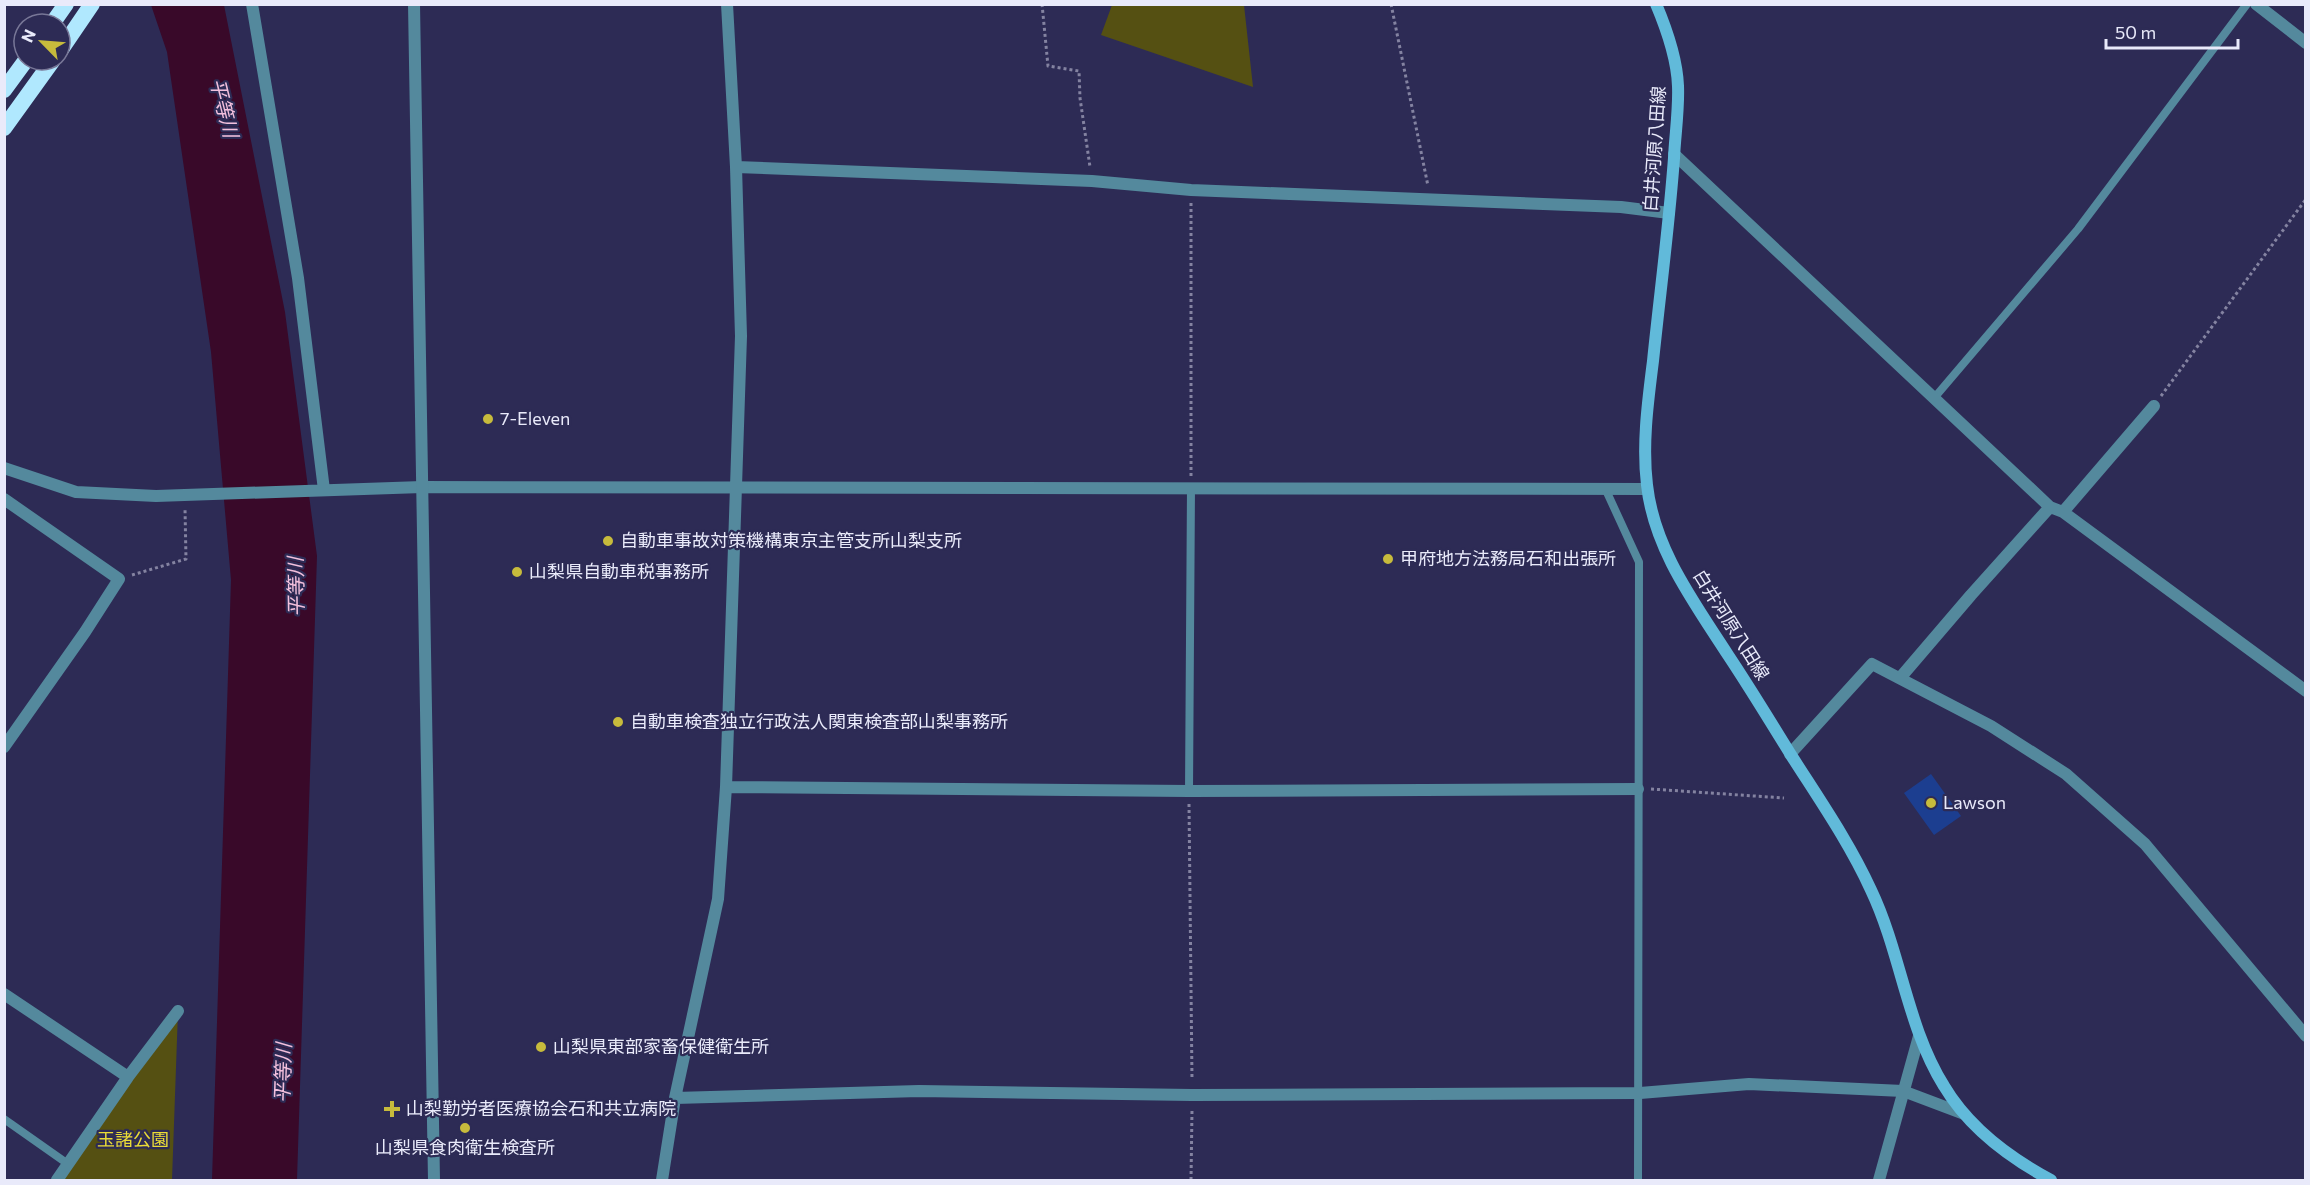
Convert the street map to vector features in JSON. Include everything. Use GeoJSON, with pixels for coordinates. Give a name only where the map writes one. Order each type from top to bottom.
{"type":"FeatureCollection","features":[{"type":"Feature","properties":{"kind":"highway"},"geometry":{"type":"LineString","coordinates":[[72,34],[92,4]]}},
{"type":"Feature","properties":{"kind":"highway"},"geometry":{"type":"LineString","coordinates":[[4,90],[17,72]]}},
{"type":"Feature","properties":{"kind":"highway"},"geometry":{"type":"LineString","coordinates":[[4,128],[44,72]]}},
{"type":"Feature","properties":{"kind":"main road","name":"白井河原八田線"},"geometry":{"type":"LineString","coordinates":[[1656,4],[1676,64],[1678,87],[1669,213],[1647,416],[1647,489],[1658,535],[1674,568],[1829,813],[1873,892],[1893,945],[1926,1056],[1945,1089],[1990,1142],[2050,1180]]}},
{"type":"Feature","properties":{"kind":"street"},"geometry":{"type":"LineString","coordinates":[[252,4],[298,278],[319,490]]}},
{"type":"Feature","properties":{"kind":"street"},"geometry":{"type":"LineString","coordinates":[[414,4],[434,1180]]}},
{"type":"Feature","properties":{"kind":"street"},"geometry":{"type":"LineString","coordinates":[[662,1180],[675,1098],[718,899],[726,787],[738,487],[741,336],[736,167],[727,4]]}},
{"type":"Feature","properties":{"kind":"street"},"geometry":{"type":"LineString","coordinates":[[2256,4],[2306,43]]}},
{"type":"Feature","properties":{"kind":"street"},"geometry":{"type":"LineString","coordinates":[[1674,154],[2050,507],[2063,512],[2306,691]]}},
{"type":"Feature","properties":{"kind":"street"},"geometry":{"type":"LineString","coordinates":[[736,167],[1092,182],[1191,190],[1621,207],[1669,213]]}},
{"type":"Feature","properties":{"kind":"street"},"geometry":{"type":"LineString","coordinates":[[2063,512],[2154,406]]}},
{"type":"Feature","properties":{"kind":"street"},"geometry":{"type":"LineString","coordinates":[[4,468],[76,492],[184,496],[422,487],[1647,489]]}},
{"type":"Feature","properties":{"kind":"street"},"geometry":{"type":"LineString","coordinates":[[4,499],[118,579],[85,632],[4,747]]}},
{"type":"Feature","properties":{"kind":"street"},"geometry":{"type":"LineString","coordinates":[[1900,678],[1971,594],[2050,507]]}},
{"type":"Feature","properties":{"kind":"street"},"geometry":{"type":"LineString","coordinates":[[1790,753],[1872,664],[1991,726],[2066,774],[2145,844],[2306,1036]]}},
{"type":"Feature","properties":{"kind":"street"},"geometry":{"type":"LineString","coordinates":[[726,787],[1189,791],[1638,789]]}},
{"type":"Feature","properties":{"kind":"street"},"geometry":{"type":"LineString","coordinates":[[4,994],[128,1077]]}},
{"type":"Feature","properties":{"kind":"street"},"geometry":{"type":"LineString","coordinates":[[57,1180],[128,1077],[178,1011]]}},
{"type":"Feature","properties":{"kind":"street"},"geometry":{"type":"LineString","coordinates":[[1879,1180],[1919,1036]]}},
{"type":"Feature","properties":{"kind":"street"},"geometry":{"type":"LineString","coordinates":[[675,1098],[919,1091],[1192,1095],[1640,1093],[1749,1084],[1903,1091],[1964,1114]]}},
{"type":"Feature","properties":{"kind":"lane"},"geometry":{"type":"LineString","coordinates":[[1935,398],[2078,229],[2247,4]]}},
{"type":"Feature","properties":{"kind":"lane"},"geometry":{"type":"LineString","coordinates":[[1189,791],[1191,488]]}},
{"type":"Feature","properties":{"kind":"lane"},"geometry":{"type":"LineString","coordinates":[[1605,488],[1639,562],[1640,1093],[1638,1180]]}},
{"type":"Feature","properties":{"kind":"lane"},"geometry":{"type":"LineString","coordinates":[[4,1119],[68,1164]]}},
{"type":"Feature","properties":{"kind":"path"},"geometry":{"type":"LineString","coordinates":[[1042,4],[1048,66],[1079,71],[1080,98],[1092,182]]}},
{"type":"Feature","properties":{"kind":"path"},"geometry":{"type":"LineString","coordinates":[[1391,4],[1431,200]]}},
{"type":"Feature","properties":{"kind":"path"},"geometry":{"type":"LineString","coordinates":[[1191,190],[1191,488]]}},
{"type":"Feature","properties":{"kind":"path"},"geometry":{"type":"LineString","coordinates":[[2154,406],[2306,199]]}},
{"type":"Feature","properties":{"kind":"path"},"geometry":{"type":"LineString","coordinates":[[118,579],[186,559],[184,496]]}},
{"type":"Feature","properties":{"kind":"path"},"geometry":{"type":"LineString","coordinates":[[1638,789],[1784,798]]}},
{"type":"Feature","properties":{"kind":"path"},"geometry":{"type":"LineString","coordinates":[[1189,791],[1191,1180]]}},
{"type":"Feature","properties":{"kind":"green space"},"geometry":{"type":"Polygon","coordinates":[[[1112,5],[1244,5],[1253,87],[1101,35],[1112,5]]]}},
{"type":"Feature","properties":{"kind":"green space","name":"玉諸公園"},"geometry":{"type":"Polygon","coordinates":[[[178,1011],[172,1180],[57,1180],[178,1011]]]}},
{"type":"Feature","properties":{"kind":"water","name":"平等川"},"geometry":{"type":"Polygon","coordinates":[[[151,5],[224,5],[285,312],[317,556],[297,1180],[212,1180],[231,580],[211,352],[167,52],[151,5]]]}},
{"type":"Feature","properties":{"kind":"building"},"geometry":{"type":"Polygon","coordinates":[[[1931,774],[1961,816],[1934,835],[1904,793],[1931,774]]]}},
{"type":"Feature","properties":{"kind":"place","name":"7-Eleven"},"geometry":{"type":"Point","coordinates":[488,419]}},
{"type":"Feature","properties":{"kind":"place","name":"自動車事故対策機構東京主管支所山梨支所"},"geometry":{"type":"Point","coordinates":[608,541]}},
{"type":"Feature","properties":{"kind":"place","name":"甲府地方法務局石和出張所"},"geometry":{"type":"Point","coordinates":[1388,559]}},
{"type":"Feature","properties":{"kind":"place","name":"山梨県自動車税事務所"},"geometry":{"type":"Point","coordinates":[517,572]}},
{"type":"Feature","properties":{"kind":"place","name":"自動車検査独立行政法人関東検査部山梨事務所"},"geometry":{"type":"Point","coordinates":[618,722]}},
{"type":"Feature","properties":{"kind":"place","name":"Lawson"},"geometry":{"type":"Point","coordinates":[1931,803]}},
{"type":"Feature","properties":{"kind":"place","name":"山梨県東部家畜保健衛生所"},"geometry":{"type":"Point","coordinates":[541,1047]}},
{"type":"Feature","properties":{"kind":"place","name":"山梨勤労者医療協会石和共立病院"},"geometry":{"type":"Point","coordinates":[392,1109]}},
{"type":"Feature","properties":{"kind":"place","name":"山梨県食肉衛生検査所"},"geometry":{"type":"Point","coordinates":[465,1128]}}]}
